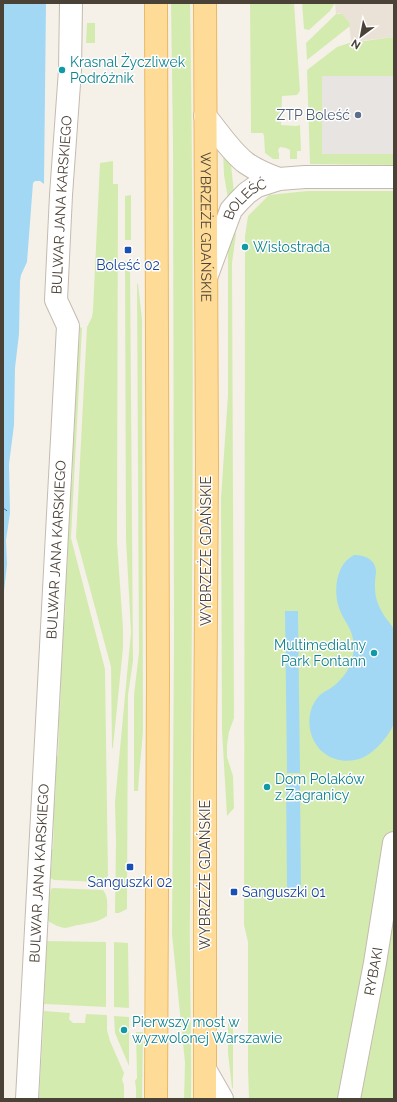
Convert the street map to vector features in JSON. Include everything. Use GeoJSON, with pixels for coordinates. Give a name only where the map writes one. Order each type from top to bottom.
{"type":"FeatureCollection","features":[{"type":"Feature","properties":{"kind":"main road"},"geometry":{"type":"LineString","coordinates":[[156,3],[158,704],[156,1099]]}},
{"type":"Feature","properties":{"kind":"main road","name":"WYBRZEŻE GDAŃSKIE"},"geometry":{"type":"LineString","coordinates":[[204,3],[207,488],[205,1099]]}},
{"type":"Feature","properties":{"kind":"street","name":"BULWAR JANA KARSKIEGO"},"geometry":{"type":"LineString","coordinates":[[27,1099],[68,326],[56,300],[61,195],[70,70],[71,3]]}},
{"type":"Feature","properties":{"kind":"street","name":"BOLEŚĆ"},"geometry":{"type":"LineString","coordinates":[[205,116],[226,142],[246,162],[264,174],[279,180]]}},
{"type":"Feature","properties":{"kind":"street","name":"BOLEŚĆ"},"geometry":{"type":"LineString","coordinates":[[206,277],[231,210],[239,200],[257,186],[279,180],[305,177],[394,177]]}},
{"type":"Feature","properties":{"kind":"street","name":"RYBAKI"},"geometry":{"type":"LineString","coordinates":[[348,1099],[375,963],[394,843]]}},
{"type":"Feature","properties":{"kind":"street"},"geometry":{"type":"LineString","coordinates":[[206,1071],[222,1099]]}},
{"type":"Feature","properties":{"kind":"shaded area"},"geometry":{"type":"Polygon","coordinates":[[[335,3],[394,3],[394,37],[351,42],[349,22],[339,13],[336,14],[335,3]]]}},
{"type":"Feature","properties":{"kind":"shaded area","name":"ZTP Boleść"},"geometry":{"type":"Polygon","coordinates":[[[322,76],[394,76],[394,154],[322,154],[322,76]]]}},
{"type":"Feature","properties":{"kind":"green space"},"geometry":{"type":"Polygon","coordinates":[[[171,3],[190,3],[193,342],[190,930],[191,1099],[184,1099],[185,1063],[172,934],[174,642],[173,145],[171,3]]]}},
{"type":"Feature","properties":{"kind":"green space"},"geometry":{"type":"Polygon","coordinates":[[[250,3],[294,3],[300,91],[297,95],[282,96],[281,125],[300,125],[301,151],[297,151],[297,159],[290,159],[290,150],[280,147],[278,150],[279,159],[273,159],[265,153],[263,133],[251,133],[250,3]]]}},
{"type":"Feature","properties":{"kind":"green space"},"geometry":{"type":"Polygon","coordinates":[[[302,3],[335,3],[330,11],[309,30],[304,29],[302,3]]]}},
{"type":"Feature","properties":{"kind":"green space"},"geometry":{"type":"Polygon","coordinates":[[[336,14],[342,14],[349,22],[350,26],[307,60],[306,43],[336,14]]]}},
{"type":"Feature","properties":{"kind":"green space"},"geometry":{"type":"Polygon","coordinates":[[[87,23],[95,23],[95,43],[86,43],[87,23]]]}},
{"type":"Feature","properties":{"kind":"green space"},"geometry":{"type":"Polygon","coordinates":[[[394,37],[394,76],[322,76],[322,153],[394,154],[394,165],[310,164],[307,70],[337,47],[349,43],[394,37]]]}},
{"type":"Feature","properties":{"kind":"green space"},"geometry":{"type":"Polygon","coordinates":[[[223,151],[231,164],[234,193],[228,199],[224,175],[223,151]]]}},
{"type":"Feature","properties":{"kind":"green space"},"geometry":{"type":"Polygon","coordinates":[[[113,161],[113,184],[118,184],[117,542],[123,648],[112,749],[111,667],[76,537],[87,327],[92,317],[93,310],[100,163],[113,161]]]}},
{"type":"Feature","properties":{"kind":"green space"},"geometry":{"type":"Polygon","coordinates":[[[307,191],[394,191],[394,1099],[249,1099],[248,942],[244,925],[245,236],[248,216],[269,195],[307,191]]]}},
{"type":"Feature","properties":{"kind":"green space"},"geometry":{"type":"Polygon","coordinates":[[[131,195],[131,240],[125,240],[125,196],[131,195]]]}},
{"type":"Feature","properties":{"kind":"green space"},"geometry":{"type":"Polygon","coordinates":[[[233,228],[236,234],[232,263],[234,718],[229,732],[227,757],[233,776],[234,808],[227,816],[222,731],[221,498],[228,395],[228,250],[233,228]]]}},
{"type":"Feature","properties":{"kind":"green space"},"geometry":{"type":"Polygon","coordinates":[[[125,261],[130,261],[133,661],[128,695],[127,909],[119,913],[115,913],[115,802],[131,632],[126,539],[125,261]]]}},
{"type":"Feature","properties":{"kind":"green space"},"geometry":{"type":"Polygon","coordinates":[[[137,283],[142,319],[143,729],[138,791],[134,791],[134,695],[139,652],[137,283]]]}},
{"type":"Feature","properties":{"kind":"green space"},"geometry":{"type":"Polygon","coordinates":[[[80,327],[82,328],[71,538],[105,669],[108,876],[105,880],[99,882],[54,880],[50,878],[52,860],[50,860],[50,849],[53,849],[54,815],[51,814],[52,802],[55,802],[55,756],[58,756],[59,724],[56,724],[57,711],[60,711],[61,678],[59,678],[60,665],[62,665],[63,633],[61,632],[62,620],[65,619],[66,587],[64,586],[64,575],[67,574],[68,541],[66,540],[66,529],[69,529],[69,484],[72,484],[73,449],[70,449],[71,437],[74,437],[75,404],[73,403],[78,359],[75,358],[76,346],[79,346],[80,327]]]}},
{"type":"Feature","properties":{"kind":"green space"},"geometry":{"type":"Polygon","coordinates":[[[51,889],[103,890],[107,899],[107,916],[94,922],[66,928],[54,925],[48,921],[49,905],[47,905],[47,893],[50,893],[51,889]]]}},
{"type":"Feature","properties":{"kind":"green space"},"geometry":{"type":"Polygon","coordinates":[[[47,941],[106,942],[106,1007],[44,1004],[47,941]]]}},
{"type":"Feature","properties":{"kind":"green space"},"geometry":{"type":"Polygon","coordinates":[[[114,942],[128,943],[129,1008],[114,1007],[114,942]]]}},
{"type":"Feature","properties":{"kind":"green space"},"geometry":{"type":"Polygon","coordinates":[[[44,1011],[70,1013],[69,1019],[73,1023],[85,1023],[86,1014],[107,1015],[107,1030],[110,1041],[124,1073],[122,1080],[124,1085],[124,1099],[39,1099],[44,1011]]]}},
{"type":"Feature","properties":{"kind":"green space"},"geometry":{"type":"Polygon","coordinates":[[[114,1016],[129,1017],[129,1066],[115,1033],[114,1016]]]}},
{"type":"Feature","properties":{"kind":"green space"},"geometry":{"type":"Polygon","coordinates":[[[228,1017],[230,1017],[233,1028],[233,1089],[228,1053],[228,1017]]]}},
{"type":"Feature","properties":{"kind":"green space"},"geometry":{"type":"Polygon","coordinates":[[[136,1032],[143,1032],[142,1099],[136,1099],[136,1032]]]}},
{"type":"Feature","properties":{"kind":"water"},"geometry":{"type":"Polygon","coordinates":[[[3,3],[46,3],[44,184],[40,181],[35,181],[33,183],[27,262],[20,281],[19,334],[15,368],[14,425],[9,464],[10,513],[6,540],[7,564],[3,601],[3,3]]]}},
{"type":"Feature","properties":{"kind":"water","name":"Multimedialny Park Fontann"},"geometry":{"type":"Polygon","coordinates":[[[354,555],[369,558],[374,563],[376,571],[375,590],[377,601],[394,630],[395,718],[389,733],[382,743],[373,751],[359,759],[344,761],[328,756],[318,747],[311,733],[310,718],[311,710],[319,696],[334,686],[341,679],[346,673],[352,660],[354,646],[353,639],[350,629],[339,608],[336,586],[343,565],[354,555]]]}},
{"type":"Feature","properties":{"kind":"water"},"geometry":{"type":"Polygon","coordinates":[[[285,611],[298,611],[300,773],[287,773],[285,611]]]}},
{"type":"Feature","properties":{"kind":"water"},"geometry":{"type":"Polygon","coordinates":[[[286,784],[300,784],[301,890],[287,890],[286,784]]]}},
{"type":"Feature","properties":{"kind":"ferry route"},"geometry":{"type":"LineString","coordinates":[[3,508],[10,513]]}},
{"type":"Feature","properties":{"kind":"place","name":"Krasnal Życzliwek Podróżnik"},"geometry":{"type":"Point","coordinates":[62,70]}},
{"type":"Feature","properties":{"kind":"place","name":"ZTP Boleść"},"geometry":{"type":"Point","coordinates":[358,115]}},
{"type":"Feature","properties":{"kind":"place","name":"Wisłostrada"},"geometry":{"type":"Point","coordinates":[245,247]}},
{"type":"Feature","properties":{"kind":"place","name":"Boleść 02"},"geometry":{"type":"Point","coordinates":[128,250]}},
{"type":"Feature","properties":{"kind":"place","name":"Multimedialny Park Fontann"},"geometry":{"type":"Point","coordinates":[374,653]}},
{"type":"Feature","properties":{"kind":"place","name":"Dom Polaków z Zagranicy"},"geometry":{"type":"Point","coordinates":[267,787]}},
{"type":"Feature","properties":{"kind":"place","name":"Sanguszki 02"},"geometry":{"type":"Point","coordinates":[130,867]}},
{"type":"Feature","properties":{"kind":"place","name":"Sanguszki 01"},"geometry":{"type":"Point","coordinates":[234,892]}},
{"type":"Feature","properties":{"kind":"place","name":"Pierwszy most w wyzwolonej Warszawie"},"geometry":{"type":"Point","coordinates":[124,1030]}}]}
